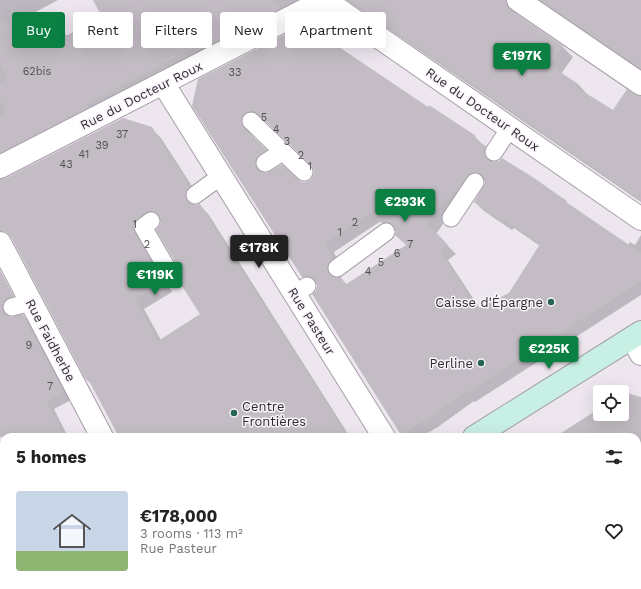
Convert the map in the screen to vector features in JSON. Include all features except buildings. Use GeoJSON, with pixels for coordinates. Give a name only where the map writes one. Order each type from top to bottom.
{"type":"FeatureCollection","features":[{"type":"Feature","properties":{"kind":"main road"},"geometry":{"type":"LineString","coordinates":[[481,433],[638,341]]}},
{"type":"Feature","properties":{"kind":"street","name":"Rue du Docteur Roux"},"geometry":{"type":"LineString","coordinates":[[0,167],[324,0],[641,219]]}},
{"type":"Feature","properties":{"kind":"street"},"geometry":{"type":"LineString","coordinates":[[518,0],[641,84]]}},
{"type":"Feature","properties":{"kind":"street","name":"Rue Pasteur"},"geometry":{"type":"LineString","coordinates":[[163,83],[230,181],[301,290],[382,433]]}},
{"type":"Feature","properties":{"kind":"street","name":"Rue Faidherbe"},"geometry":{"type":"LineString","coordinates":[[0,243],[22,304],[100,433]]}},
{"type":"Feature","properties":{"kind":"lane"},"geometry":{"type":"LineString","coordinates":[[251,121],[304,172]]}},
{"type":"Feature","properties":{"kind":"lane"},"geometry":{"type":"LineString","coordinates":[[494,152],[510,128]]}},
{"type":"Feature","properties":{"kind":"lane"},"geometry":{"type":"LineString","coordinates":[[265,163],[282,152]]}},
{"type":"Feature","properties":{"kind":"lane"},"geometry":{"type":"LineString","coordinates":[[194,195],[230,181]]}},
{"type":"Feature","properties":{"kind":"lane"},"geometry":{"type":"LineString","coordinates":[[451,218],[475,182]]}},
{"type":"Feature","properties":{"kind":"lane"},"geometry":{"type":"LineString","coordinates":[[151,222],[143,226],[172,277]]}},
{"type":"Feature","properties":{"kind":"lane"},"geometry":{"type":"LineString","coordinates":[[337,268],[386,232]]}},
{"type":"Feature","properties":{"kind":"place","name":"Caisse d'Épargne"},"geometry":{"type":"Point","coordinates":[551,302]}},
{"type":"Feature","properties":{"kind":"place","name":"Perline"},"geometry":{"type":"Point","coordinates":[481,363]}},
{"type":"Feature","properties":{"kind":"place","name":"Centre Frontières"},"geometry":{"type":"Point","coordinates":[234,413]}}]}
